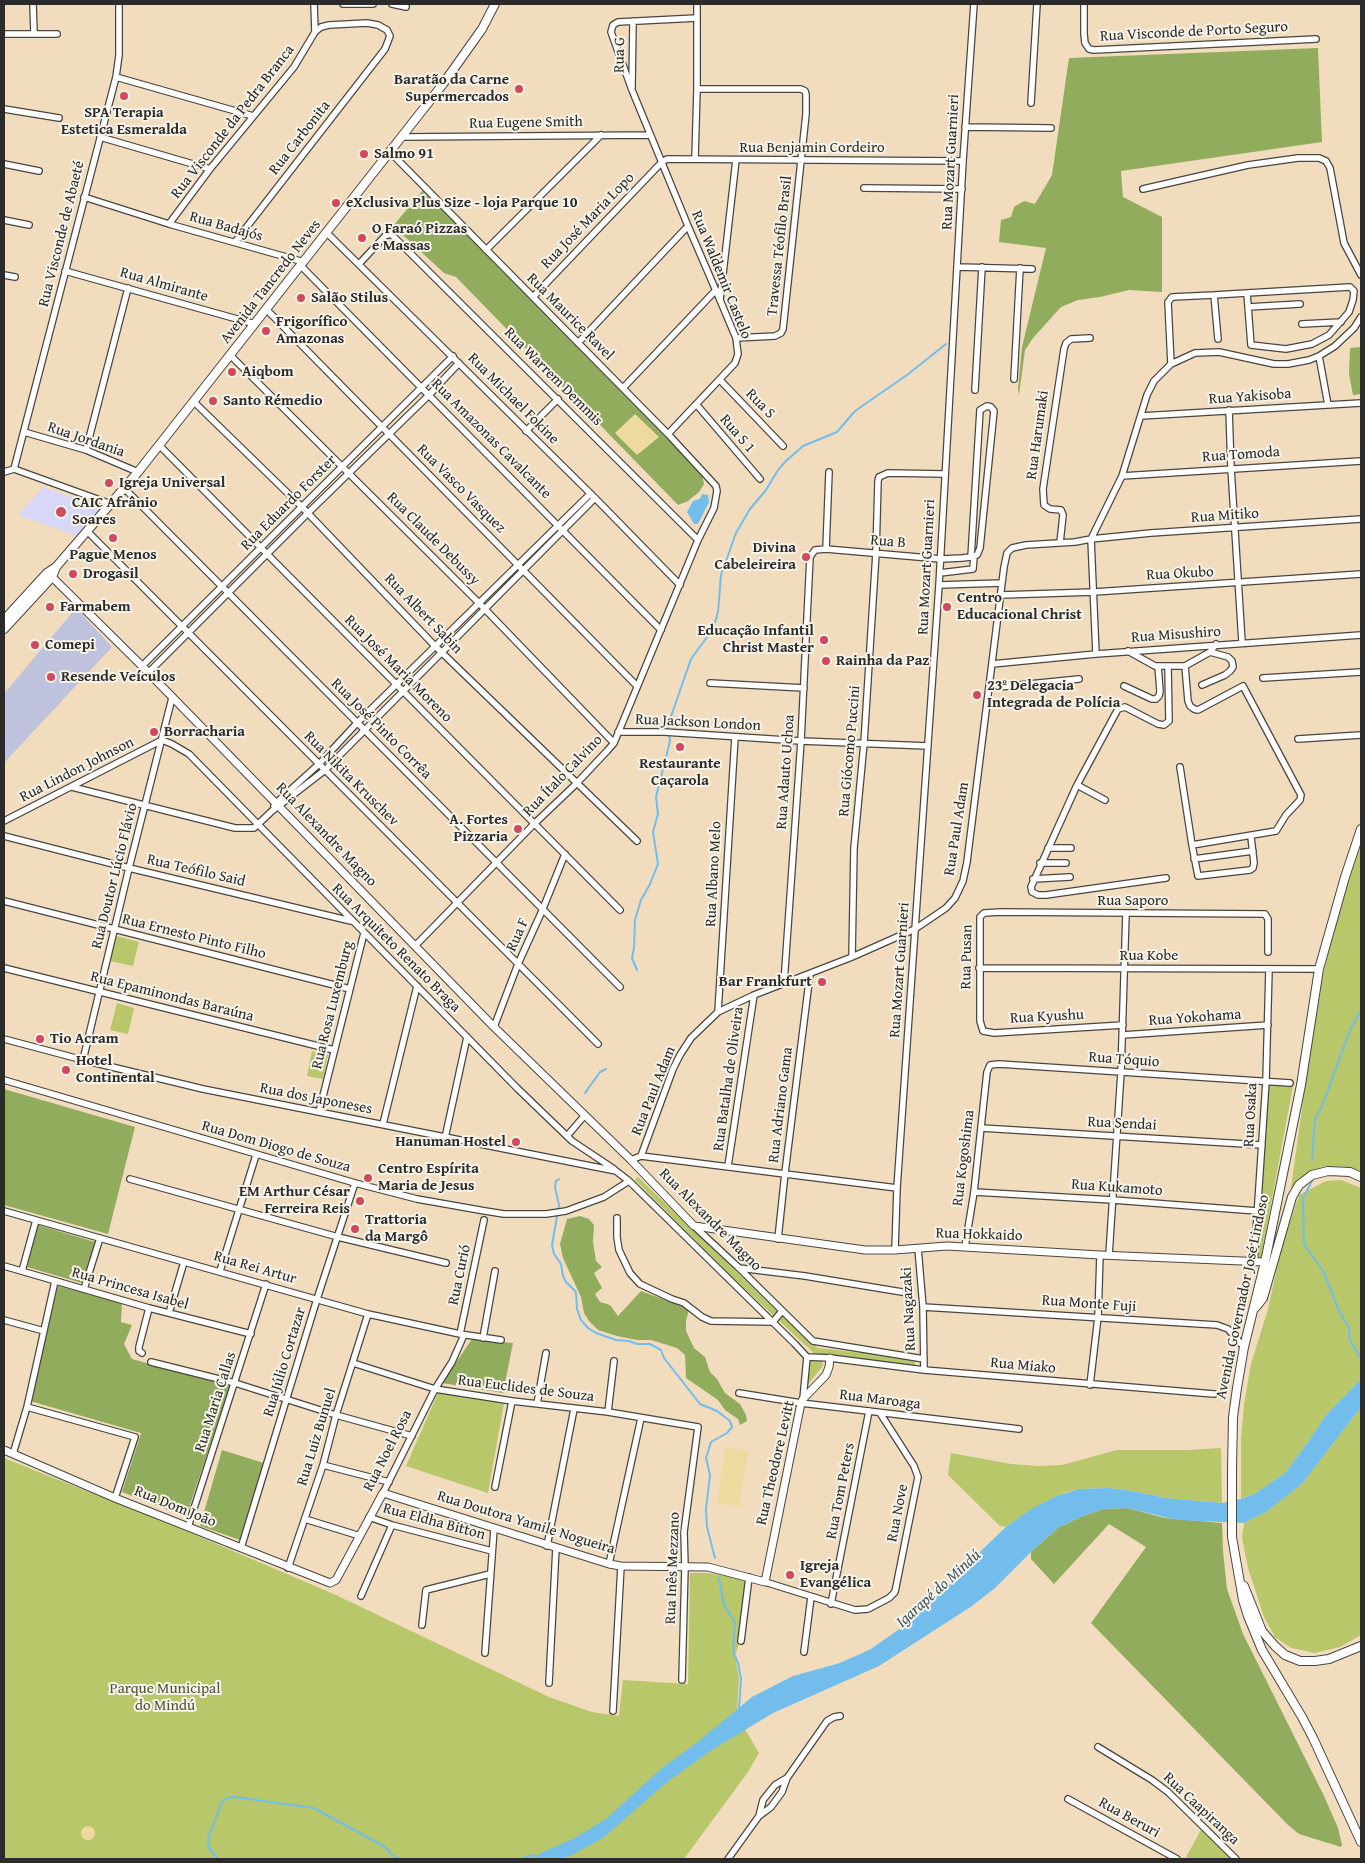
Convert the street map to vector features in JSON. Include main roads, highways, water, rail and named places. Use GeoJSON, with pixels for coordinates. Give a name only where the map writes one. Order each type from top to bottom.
{"type":"FeatureCollection","features":[{"type":"Feature","properties":{"kind":"main road","name":"Avenida Tancredo Neves"},"geometry":{"type":"LineString","coordinates":[[4,629],[125,488],[328,233],[482,29],[495,4]]}},
{"type":"Feature","properties":{"kind":"main road","name":"Avenida Tancredo Neves"},"geometry":{"type":"LineString","coordinates":[[4,620],[50,575]]}},
{"type":"Feature","properties":{"kind":"main road","name":"Avenida Governador José Lindoso"},"geometry":{"type":"LineString","coordinates":[[1361,829],[1318,969],[1301,1085],[1265,1262],[1244,1347],[1233,1416],[1232,1469],[1232,1537],[1243,1600],[1262,1650],[1302,1718],[1361,1842]]}},
{"type":"Feature","properties":{"kind":"main road"},"geometry":{"type":"LineString","coordinates":[[1254,1309],[1263,1298],[1292,1197],[1299,1185],[1312,1175],[1328,1170],[1350,1172],[1361,1177]]}},
{"type":"Feature","properties":{"kind":"main road"},"geometry":{"type":"LineString","coordinates":[[1236,1565],[1262,1631],[1274,1646],[1286,1655],[1300,1660],[1315,1661],[1329,1659],[1361,1646]]}},
{"type":"Feature","properties":{"kind":"water"},"geometry":{"type":"Polygon","coordinates":[[[702,494],[708,495],[709,502],[698,524],[694,524],[687,512],[693,501],[700,499],[702,494]]]}},
{"type":"Feature","properties":{"kind":"water"},"geometry":{"type":"Polygon","coordinates":[[[1361,1379],[1361,1407],[1302,1484],[1266,1512],[1244,1523],[1177,1520],[1127,1508],[1103,1509],[1059,1527],[995,1588],[972,1606],[879,1666],[773,1713],[712,1750],[667,1782],[603,1838],[570,1856],[558,1859],[535,1859],[541,1853],[573,1839],[606,1819],[662,1768],[699,1741],[752,1697],[793,1676],[840,1663],[871,1649],[901,1628],[931,1603],[1006,1527],[1033,1508],[1057,1496],[1079,1489],[1108,1488],[1166,1498],[1222,1503],[1241,1499],[1256,1493],[1285,1473],[1326,1415],[1361,1379]]]}},
{"type":"Feature","properties":{"kind":"waterway"},"geometry":{"type":"LineString","coordinates":[[669,730],[668,725],[691,659],[713,629],[718,612],[721,575],[736,533],[750,509],[766,490],[778,470],[803,446],[837,432],[855,411],[907,375],[946,344]]}},
{"type":"Feature","properties":{"kind":"waterway"},"geometry":{"type":"LineString","coordinates":[[637,970],[632,958],[635,920],[641,900],[658,864],[653,832],[658,814],[656,797],[670,741],[669,735]]}},
{"type":"Feature","properties":{"kind":"waterway"},"geometry":{"type":"LineString","coordinates":[[1312,1160],[1315,1119],[1323,1104],[1350,1030],[1361,1010]]}},
{"type":"Feature","properties":{"kind":"waterway"},"geometry":{"type":"LineString","coordinates":[[585,1093],[600,1072],[606,1069]]}},
{"type":"Feature","properties":{"kind":"waterway"},"geometry":{"type":"LineString","coordinates":[[559,1179],[556,1181],[555,1187],[559,1205],[552,1245],[554,1254],[561,1264],[566,1282],[576,1292],[577,1309],[581,1320],[596,1333],[616,1340],[637,1344],[650,1344],[661,1350],[664,1358],[700,1404],[717,1411],[730,1421],[732,1427],[727,1433],[711,1442],[706,1458],[710,1475],[706,1509],[707,1527],[715,1558]]}},
{"type":"Feature","properties":{"kind":"waterway"},"geometry":{"type":"LineString","coordinates":[[1312,1181],[1303,1198],[1304,1244],[1323,1271],[1340,1313],[1349,1328],[1350,1340],[1361,1359]]}},
{"type":"Feature","properties":{"kind":"waterway"},"geometry":{"type":"LineString","coordinates":[[719,1578],[724,1605],[735,1622],[733,1651],[738,1663],[741,1679],[739,1708]]}},
{"type":"Feature","properties":{"kind":"waterway","name":"Igarapé do Mindú"},"geometry":{"type":"LineString","coordinates":[[218,1859],[209,1848],[208,1839],[222,1802],[227,1798],[235,1797],[314,1808],[385,1847],[399,1859]]}},
{"type":"Feature","properties":{"kind":"waterway","name":"Igarapé do Mindú"},"geometry":{"type":"LineString","coordinates":[[468,1859],[519,1859],[532,1855],[540,1857]]}},
{"type":"Feature","properties":{"kind":"place","name":"Baratão da Carne Supermercados"},"geometry":{"type":"Point","coordinates":[519,89]}},
{"type":"Feature","properties":{"kind":"place","name":"SPA Terapia Estetica Esmeralda"},"geometry":{"type":"Point","coordinates":[124,96]}},
{"type":"Feature","properties":{"kind":"place","name":"Salmo 91"},"geometry":{"type":"Point","coordinates":[364,154]}},
{"type":"Feature","properties":{"kind":"place","name":"eXclusiva Plus Size - loja Parque 10"},"geometry":{"type":"Point","coordinates":[336,203]}},
{"type":"Feature","properties":{"kind":"place","name":"O Faraó Pizzas e Massas"},"geometry":{"type":"Point","coordinates":[362,238]}},
{"type":"Feature","properties":{"kind":"place","name":"Salão Stilus"},"geometry":{"type":"Point","coordinates":[301,298]}},
{"type":"Feature","properties":{"kind":"place","name":"Frigorífico Amazonas"},"geometry":{"type":"Point","coordinates":[266,331]}},
{"type":"Feature","properties":{"kind":"place","name":"Aiqbom"},"geometry":{"type":"Point","coordinates":[232,372]}},
{"type":"Feature","properties":{"kind":"place","name":"Santo Rémedio"},"geometry":{"type":"Point","coordinates":[213,401]}},
{"type":"Feature","properties":{"kind":"place","name":"Igreja Universal"},"geometry":{"type":"Point","coordinates":[109,483]}},
{"type":"Feature","properties":{"kind":"place","name":"CAIC Afrânio Soares"},"geometry":{"type":"Point","coordinates":[61,512]}},
{"type":"Feature","properties":{"kind":"place","name":"Pague Menos"},"geometry":{"type":"Point","coordinates":[113,538]}},
{"type":"Feature","properties":{"kind":"place","name":"Divina Cabeleireira"},"geometry":{"type":"Point","coordinates":[806,557]}},
{"type":"Feature","properties":{"kind":"place","name":"Drogasil"},"geometry":{"type":"Point","coordinates":[73,574]}},
{"type":"Feature","properties":{"kind":"place","name":"Farmabem"},"geometry":{"type":"Point","coordinates":[50,607]}},
{"type":"Feature","properties":{"kind":"place","name":"Centro Educacional Christ"},"geometry":{"type":"Point","coordinates":[947,607]}},
{"type":"Feature","properties":{"kind":"place","name":"Educação Infantil Christ Master"},"geometry":{"type":"Point","coordinates":[824,640]}},
{"type":"Feature","properties":{"kind":"place","name":"Comepi"},"geometry":{"type":"Point","coordinates":[35,645]}},
{"type":"Feature","properties":{"kind":"place","name":"Rainha da Paz"},"geometry":{"type":"Point","coordinates":[826,661]}},
{"type":"Feature","properties":{"kind":"place","name":"Resende Veículos"},"geometry":{"type":"Point","coordinates":[51,677]}},
{"type":"Feature","properties":{"kind":"place","name":"23º Delegacia Integrada de Polícia"},"geometry":{"type":"Point","coordinates":[977,695]}},
{"type":"Feature","properties":{"kind":"place","name":"Borracharia"},"geometry":{"type":"Point","coordinates":[154,732]}},
{"type":"Feature","properties":{"kind":"place","name":"Restaurante Caçarola"},"geometry":{"type":"Point","coordinates":[680,747]}},
{"type":"Feature","properties":{"kind":"place","name":"A. Fortes Pizzaria"},"geometry":{"type":"Point","coordinates":[518,829]}},
{"type":"Feature","properties":{"kind":"place","name":"Bar Frankfurt"},"geometry":{"type":"Point","coordinates":[822,982]}},
{"type":"Feature","properties":{"kind":"place","name":"Tio Acram"},"geometry":{"type":"Point","coordinates":[40,1039]}},
{"type":"Feature","properties":{"kind":"place","name":"Hotel Continental"},"geometry":{"type":"Point","coordinates":[66,1070]}},
{"type":"Feature","properties":{"kind":"place","name":"Hanuman Hostel"},"geometry":{"type":"Point","coordinates":[516,1142]}},
{"type":"Feature","properties":{"kind":"place","name":"Centro Espírita Maria de Jesus"},"geometry":{"type":"Point","coordinates":[368,1178]}},
{"type":"Feature","properties":{"kind":"place","name":"EM Arthur César Ferreira Reis"},"geometry":{"type":"Point","coordinates":[360,1201]}},
{"type":"Feature","properties":{"kind":"place","name":"Trattoria da Margô"},"geometry":{"type":"Point","coordinates":[355,1229]}},
{"type":"Feature","properties":{"kind":"place","name":"Igreja Evangélica"},"geometry":{"type":"Point","coordinates":[790,1575]}},
{"type":"Feature","properties":{"kind":"park label","name":"Parque Municipal do Mindú"},"geometry":{"type":"Point","coordinates":[165,1698]}}]}
